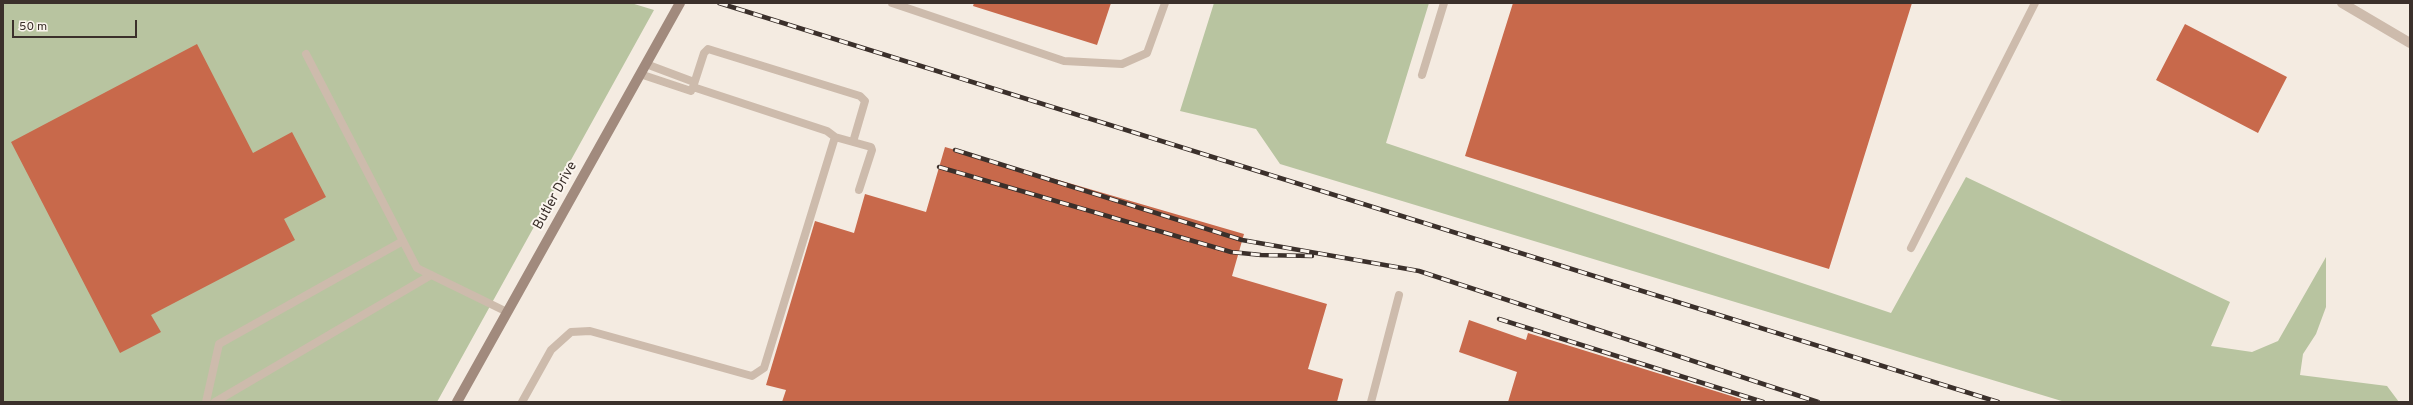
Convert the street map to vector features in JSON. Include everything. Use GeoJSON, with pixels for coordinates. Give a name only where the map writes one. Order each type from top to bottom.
{"type":"FeatureCollection","features":[{"type":"Feature","properties":{"kind":"street","name":"Butler Drive"},"geometry":{"type":"LineString","coordinates":[[457,402],[680,3]]}},
{"type":"Feature","properties":{"kind":"street"},"geometry":{"type":"LineString","coordinates":[[2342,3],[2410,43]]}},
{"type":"Feature","properties":{"kind":"lane"},"geometry":{"type":"LineString","coordinates":[[892,3],[1064,61],[1122,64],[1147,53],[1165,3]]}},
{"type":"Feature","properties":{"kind":"lane"},"geometry":{"type":"LineString","coordinates":[[1422,75],[1444,3]]}},
{"type":"Feature","properties":{"kind":"lane"},"geometry":{"type":"LineString","coordinates":[[1911,248],[2035,3]]}},
{"type":"Feature","properties":{"kind":"lane"},"geometry":{"type":"LineString","coordinates":[[693,87],[704,53],[708,49],[860,96],[864,101],[853,142]]}},
{"type":"Feature","properties":{"kind":"lane"},"geometry":{"type":"LineString","coordinates":[[306,54],[417,268],[507,312]]}},
{"type":"Feature","properties":{"kind":"lane"},"geometry":{"type":"LineString","coordinates":[[646,64],[693,87]]}},
{"type":"Feature","properties":{"kind":"lane"},"geometry":{"type":"LineString","coordinates":[[640,74],[693,87],[827,131],[835,137],[871,147],[872,150],[859,190]]}},
{"type":"Feature","properties":{"kind":"lane"},"geometry":{"type":"LineString","coordinates":[[522,402],[551,350],[571,332],[590,331],[752,376],[764,368],[835,137]]}},
{"type":"Feature","properties":{"kind":"lane"},"geometry":{"type":"LineString","coordinates":[[206,402],[219,344],[403,241]]}},
{"type":"Feature","properties":{"kind":"lane"},"geometry":{"type":"LineString","coordinates":[[215,402],[431,275]]}},
{"type":"Feature","properties":{"kind":"lane"},"geometry":{"type":"LineString","coordinates":[[1371,402],[1399,296]]}},
{"type":"Feature","properties":{"kind":"green space"},"geometry":{"type":"Polygon","coordinates":[[[3,3],[631,3],[654,10],[437,402],[3,402],[3,3]]]}},
{"type":"Feature","properties":{"kind":"green space"},"geometry":{"type":"Polygon","coordinates":[[[1214,3],[1429,3],[1386,143],[1891,313],[1966,177],[2230,302],[2211,346],[2252,352],[2278,341],[2326,257],[2326,307],[2316,334],[2303,354],[2300,375],[2387,386],[2399,402],[2065,402],[1280,164],[1256,129],[1180,111],[1214,3]]]}},
{"type":"Feature","properties":{"kind":"building"},"geometry":{"type":"Polygon","coordinates":[[[974,3],[1111,3],[1097,45],[973,6],[974,3]]]}},
{"type":"Feature","properties":{"kind":"building"},"geometry":{"type":"Polygon","coordinates":[[[1513,3],[1912,3],[1829,269],[1465,156],[1513,3]]]}},
{"type":"Feature","properties":{"kind":"building"},"geometry":{"type":"Polygon","coordinates":[[[2185,24],[2287,77],[2258,133],[2156,80],[2185,24]]]}},
{"type":"Feature","properties":{"kind":"building"},"geometry":{"type":"Polygon","coordinates":[[[197,44],[253,153],[292,132],[326,197],[284,219],[295,240],[151,315],[161,332],[120,353],[11,142],[197,44]]]}},
{"type":"Feature","properties":{"kind":"building"},"geometry":{"type":"Polygon","coordinates":[[[945,147],[1244,234],[1232,276],[1327,304],[1308,369],[1343,379],[1337,402],[782,402],[786,390],[766,385],[815,221],[854,233],[865,194],[926,212],[945,147]]]}},
{"type":"Feature","properties":{"kind":"building"},"geometry":{"type":"Polygon","coordinates":[[[1469,320],[1526,340],[1528,333],[1741,399],[1741,402],[1508,402],[1517,372],[1459,352],[1469,320]]]}},
{"type":"Feature","properties":{"kind":"railway"},"geometry":{"type":"LineString","coordinates":[[719,3],[1998,402]]}},
{"type":"Feature","properties":{"kind":"railway"},"geometry":{"type":"LineString","coordinates":[[955,150],[1242,240],[1419,271],[1818,402]]}},
{"type":"Feature","properties":{"kind":"railway"},"geometry":{"type":"LineString","coordinates":[[939,167],[1231,252],[1261,255],[1312,256]]}},
{"type":"Feature","properties":{"kind":"railway"},"geometry":{"type":"LineString","coordinates":[[1499,319],[1763,402]]}}]}
